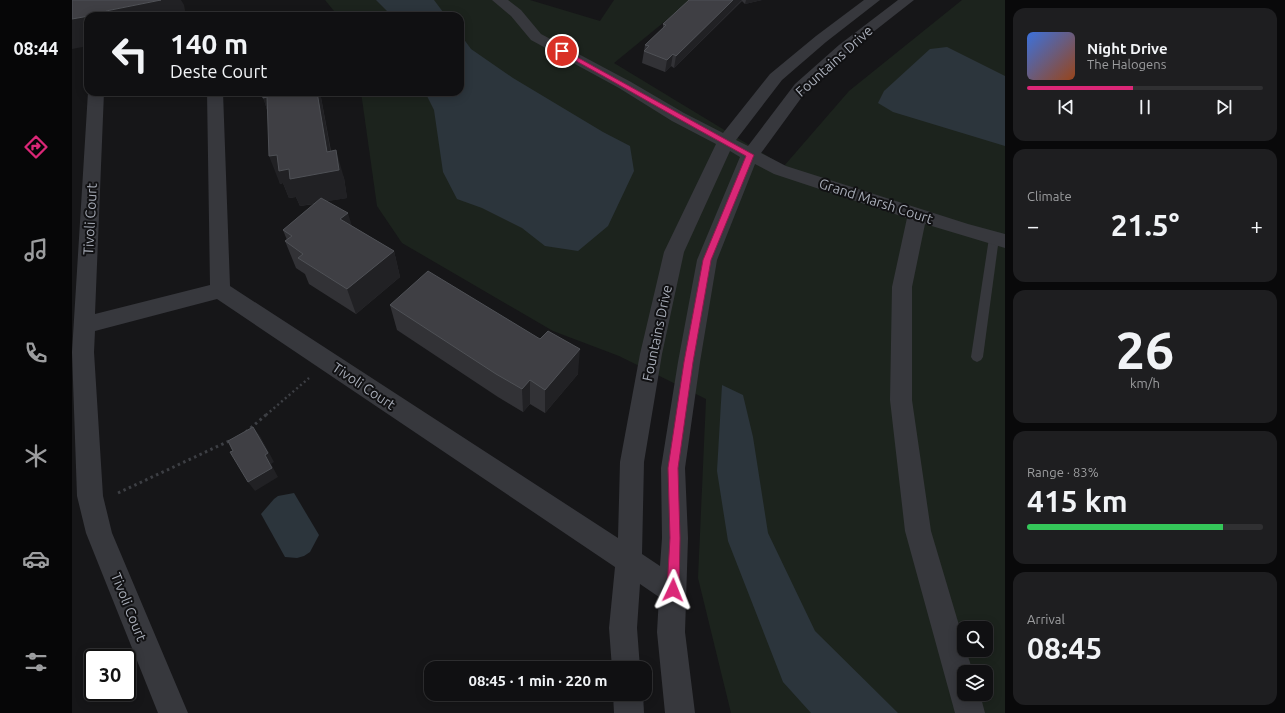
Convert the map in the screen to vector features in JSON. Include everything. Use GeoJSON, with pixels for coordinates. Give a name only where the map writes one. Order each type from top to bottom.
{"type":"FeatureCollection","features":[{"type":"Feature","properties":{"kind":"street","name":"Grand Marsh Court"},"geometry":{"type":"LineString","coordinates":[[499,0],[513,6],[536,37],[725,142],[780,170],[999,240]]}},
{"type":"Feature","properties":{"kind":"street","name":"Fountains Drive"},"geometry":{"type":"LineString","coordinates":[[625,661],[623,628],[631,533],[632,462],[652,354],[674,252],[725,142],[776,77],[821,39],[873,0]]}},
{"type":"Feature","properties":{"kind":"street","name":"Fountains Drive"},"geometry":{"type":"LineString","coordinates":[[680,713],[672,632],[675,538],[673,468],[689,362],[707,260],[750,155],[801,87],[844,48],[907,0]]}},
{"type":"Feature","properties":{"kind":"street","name":"Tivoli Court"},"geometry":{"type":"LineString","coordinates":[[96,96],[83,352],[90,496],[99,533],[173,713]]}},
{"type":"Feature","properties":{"kind":"street"},"geometry":{"type":"LineString","coordinates":[[84,325],[220,290],[215,96]]}},
{"type":"Feature","properties":{"kind":"street"},"geometry":{"type":"LineString","coordinates":[[917,214],[902,287],[901,400],[918,531],[957,667]]}},
{"type":"Feature","properties":{"kind":"street","name":"Tivoli Court"},"geometry":{"type":"LineString","coordinates":[[220,290],[673,590]]}},
{"type":"Feature","properties":{"kind":"street"},"geometry":{"type":"LineString","coordinates":[[628,701],[629,713]]}},
{"type":"Feature","properties":{"kind":"street"},"geometry":{"type":"LineString","coordinates":[[967,701],[970,713]]}},
{"type":"Feature","properties":{"kind":"lane"},"geometry":{"type":"LineString","coordinates":[[977,357],[999,240]]}},
{"type":"Feature","properties":{"kind":"path"},"geometry":{"type":"LineString","coordinates":[[240,436],[328,362]]}},
{"type":"Feature","properties":{"kind":"path"},"geometry":{"type":"LineString","coordinates":[[92,504],[233,439]]}},
{"type":"Feature","properties":{"kind":"shaded area"},"geometry":{"type":"Polygon","coordinates":[[[325,0],[530,0],[600,21],[614,0],[691,0],[614,63],[784,166],[849,91],[962,0],[1005,0],[1005,713],[731,713],[698,578],[706,399],[619,356],[553,331],[402,243],[377,206],[362,96],[464,96],[464,12],[335,12],[325,0]]]}},
{"type":"Feature","properties":{"kind":"shaded area"},"geometry":{"type":"Polygon","coordinates":[[[376,0],[434,0],[443,12],[388,12],[376,0]]]}},
{"type":"Feature","properties":{"kind":"shaded area"},"geometry":{"type":"Polygon","coordinates":[[[464,39],[471,49],[513,78],[603,132],[630,146],[634,171],[608,226],[578,251],[545,246],[522,228],[482,208],[457,199],[443,172],[434,110],[427,96],[464,96],[464,39]]]}},
{"type":"Feature","properties":{"kind":"shaded area"},"geometry":{"type":"Polygon","coordinates":[[[947,47],[1005,76],[1005,146],[893,112],[878,103],[884,91],[930,49],[947,47]]]}},
{"type":"Feature","properties":{"kind":"shaded area"},"geometry":{"type":"Polygon","coordinates":[[[722,385],[743,395],[753,437],[768,533],[815,631],[898,713],[811,713],[783,682],[728,541],[717,471],[722,385]]]}},
{"type":"Feature","properties":{"kind":"shaded area"},"geometry":{"type":"Polygon","coordinates":[[[294,493],[319,535],[310,552],[297,558],[285,557],[261,514],[278,496],[294,493]]]}},
{"type":"Feature","properties":{"kind":"building"},"geometry":{"type":"Polygon","coordinates":[[[72,0],[161,0],[106,12],[84,12],[84,17],[72,19],[72,0]]]}},
{"type":"Feature","properties":{"kind":"building"},"geometry":{"type":"Polygon","coordinates":[[[689,0],[733,0],[676,56],[673,54],[667,60],[644,51],[649,46],[645,45],[666,25],[663,24],[689,0]]]}},
{"type":"Feature","properties":{"kind":"building"},"geometry":{"type":"Polygon","coordinates":[[[263,96],[318,96],[327,152],[336,150],[339,170],[290,179],[289,169],[279,171],[277,155],[269,156],[267,97],[263,98],[263,96]]]}},
{"type":"Feature","properties":{"kind":"building"},"geometry":{"type":"Polygon","coordinates":[[[321,198],[348,213],[340,219],[394,251],[347,289],[298,258],[303,254],[285,241],[292,236],[283,230],[321,198]]]}},
{"type":"Feature","properties":{"kind":"building"},"geometry":{"type":"Polygon","coordinates":[[[428,271],[540,339],[548,331],[580,349],[545,390],[530,380],[522,389],[496,374],[390,305],[428,271]]]}},
{"type":"Feature","properties":{"kind":"building"},"geometry":{"type":"Polygon","coordinates":[[[253,427],[268,453],[265,455],[272,468],[248,482],[230,452],[233,451],[228,441],[253,427]]]}},
{"type":"Feature","properties":{"kind":"route"},"geometry":{"type":"LineString","coordinates":[[562,51],[678,117],[750,155],[707,260],[689,362],[673,468],[675,538],[673,590]]}}]}
